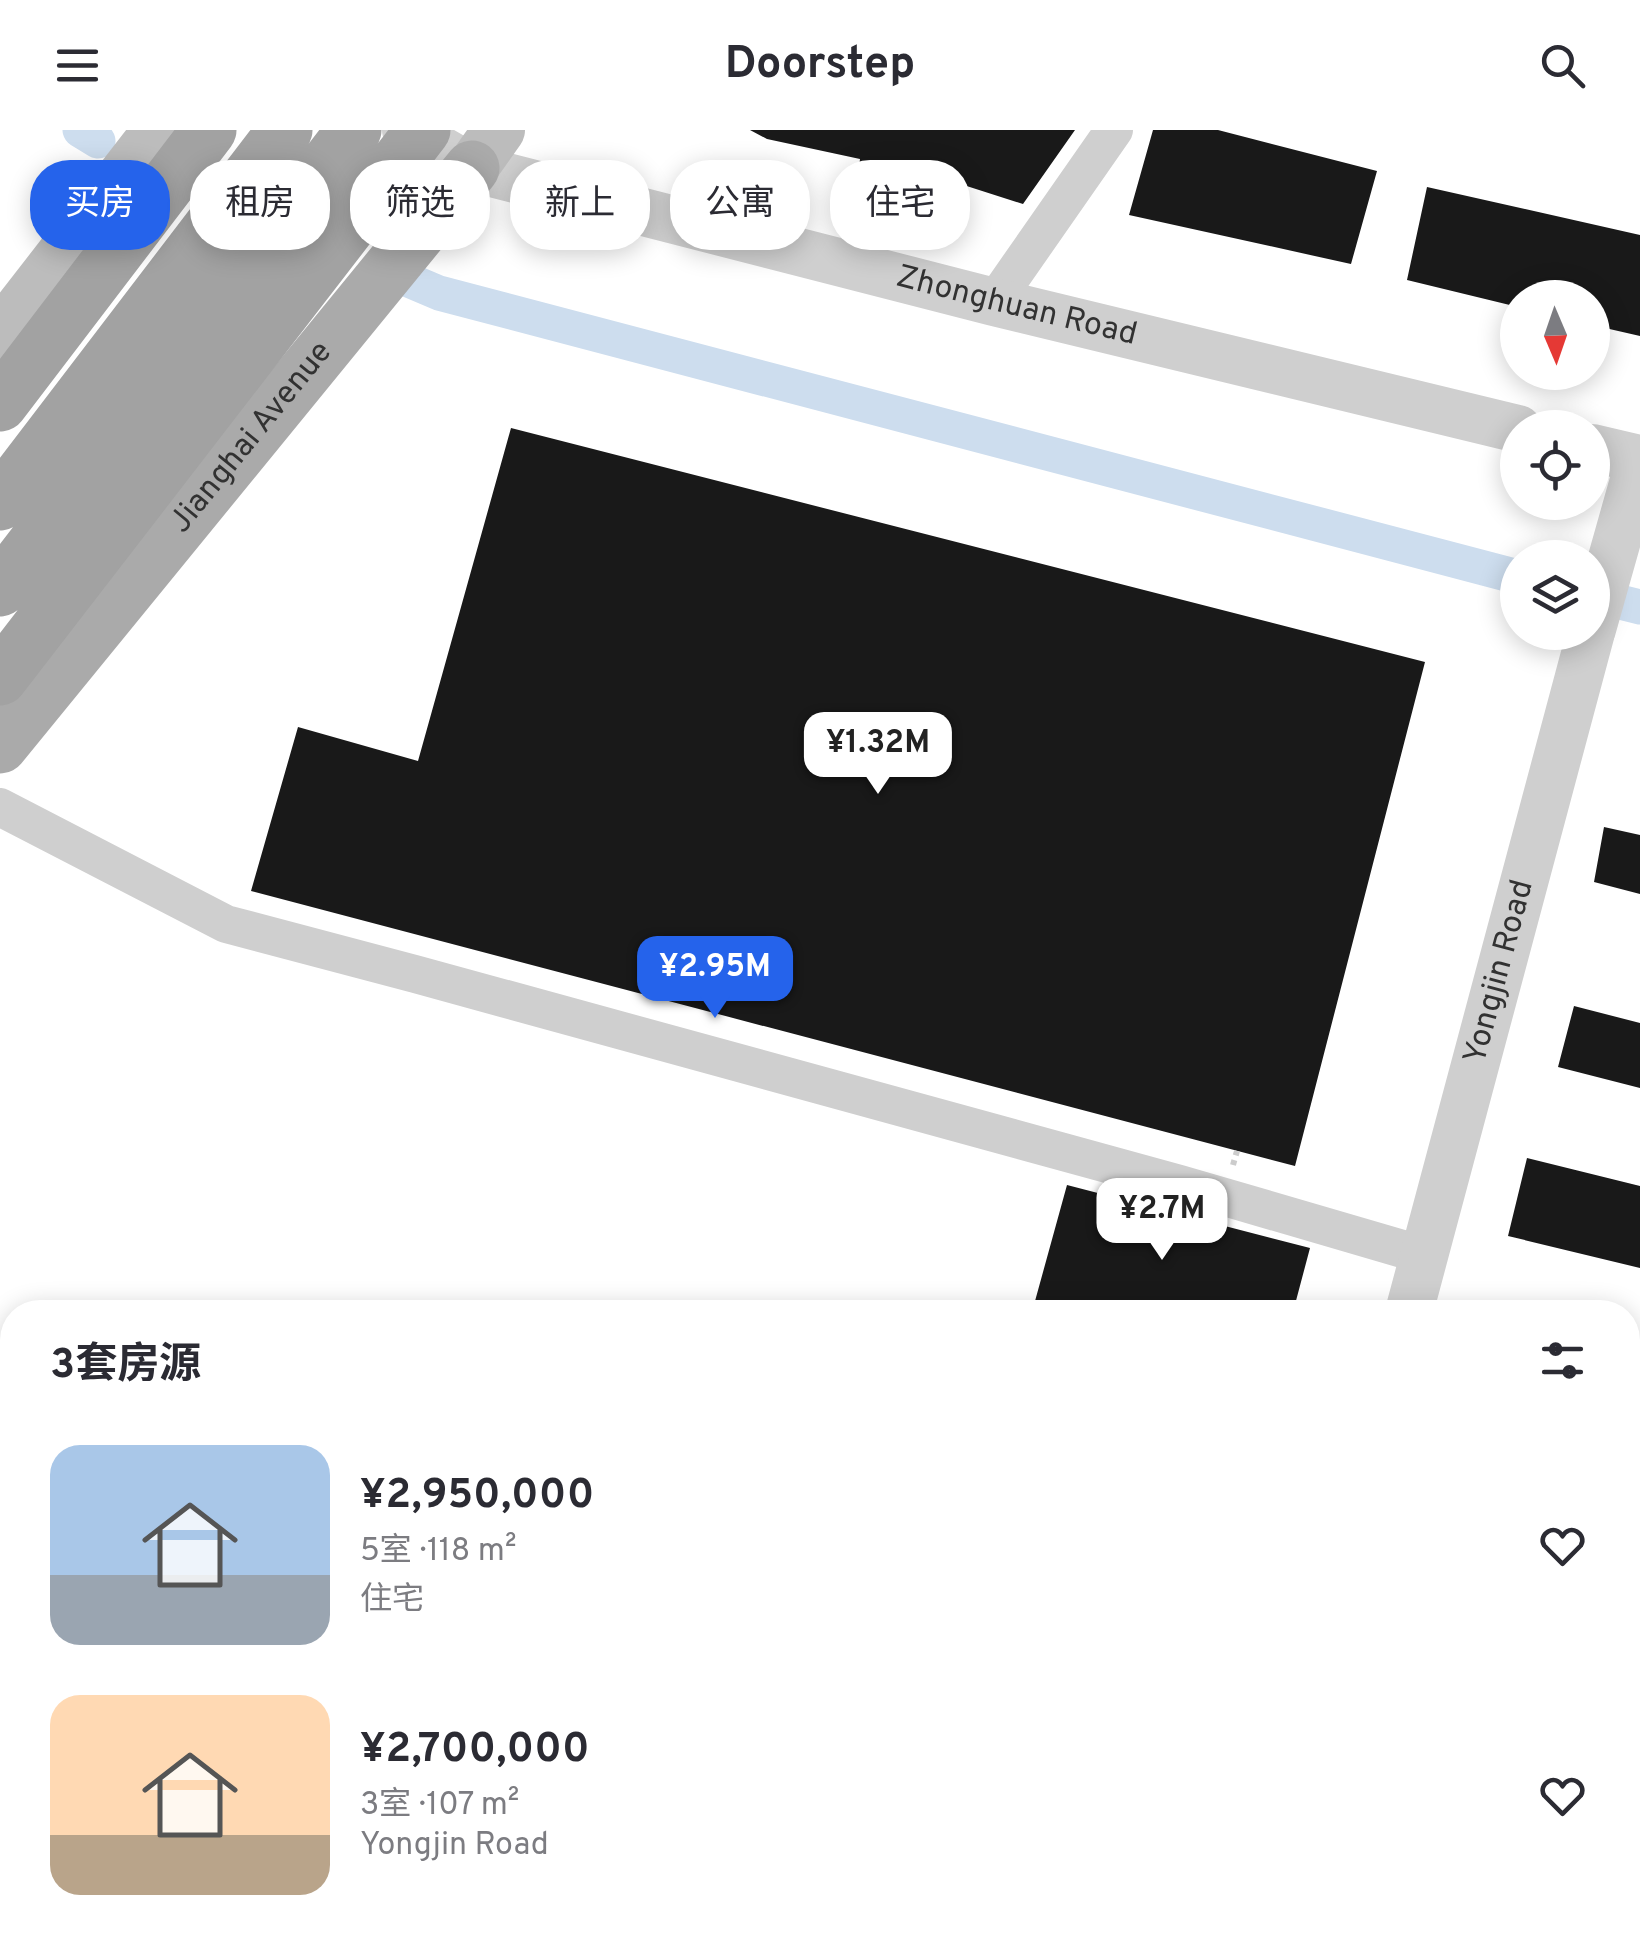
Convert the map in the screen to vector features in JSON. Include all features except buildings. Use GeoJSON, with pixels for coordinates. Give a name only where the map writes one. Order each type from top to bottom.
{"type":"FeatureCollection","features":[{"type":"Feature","properties":{"kind":"highway"},"geometry":{"type":"LineString","coordinates":[[0,504],[284,130]]}},
{"type":"Feature","properties":{"kind":"highway"},"geometry":{"type":"LineString","coordinates":[[0,589],[354,130]]}},
{"type":"Feature","properties":{"kind":"highway"},"geometry":{"type":"LineString","coordinates":[[0,678],[422,130]]}},
{"type":"Feature","properties":{"kind":"highway"},"geometry":{"type":"LineString","coordinates":[[0,404],[180,152]]}},
{"type":"Feature","properties":{"kind":"main road","name":"Jianghai Avenue"},"geometry":{"type":"LineString","coordinates":[[0,746],[485,149]]}},
{"type":"Feature","properties":{"kind":"main road"},"geometry":{"type":"LineString","coordinates":[[0,335],[180,152]]}},
{"type":"Feature","properties":{"kind":"street","name":"Zhonghuan Road"},"geometry":{"type":"LineString","coordinates":[[406,130],[485,149],[994,302],[1500,425]]}},
{"type":"Feature","properties":{"kind":"street"},"geometry":{"type":"LineString","coordinates":[[994,302],[1114,130]]}},
{"type":"Feature","properties":{"kind":"street"},"geometry":{"type":"LineString","coordinates":[[1610,452],[1640,459]]}},
{"type":"Feature","properties":{"kind":"street","name":"Yongjin Road"},"geometry":{"type":"LineString","coordinates":[[1610,564],[1640,459]]}},
{"type":"Feature","properties":{"kind":"street","name":"Yongjin Road"},"geometry":{"type":"LineString","coordinates":[[1412,1300],[1586,650]]}},
{"type":"Feature","properties":{"kind":"street"},"geometry":{"type":"LineString","coordinates":[[0,807],[226,924],[1161,1179],[1422,1255]]}},
{"type":"Feature","properties":{"kind":"waterway"},"geometry":{"type":"LineString","coordinates":[[80,130],[98,141]]}},
{"type":"Feature","properties":{"kind":"waterway"},"geometry":{"type":"LineString","coordinates":[[406,279],[439,293],[1500,572]]}},
{"type":"Feature","properties":{"kind":"waterway"},"geometry":{"type":"LineString","coordinates":[[1610,600],[1640,607]]}}]}
